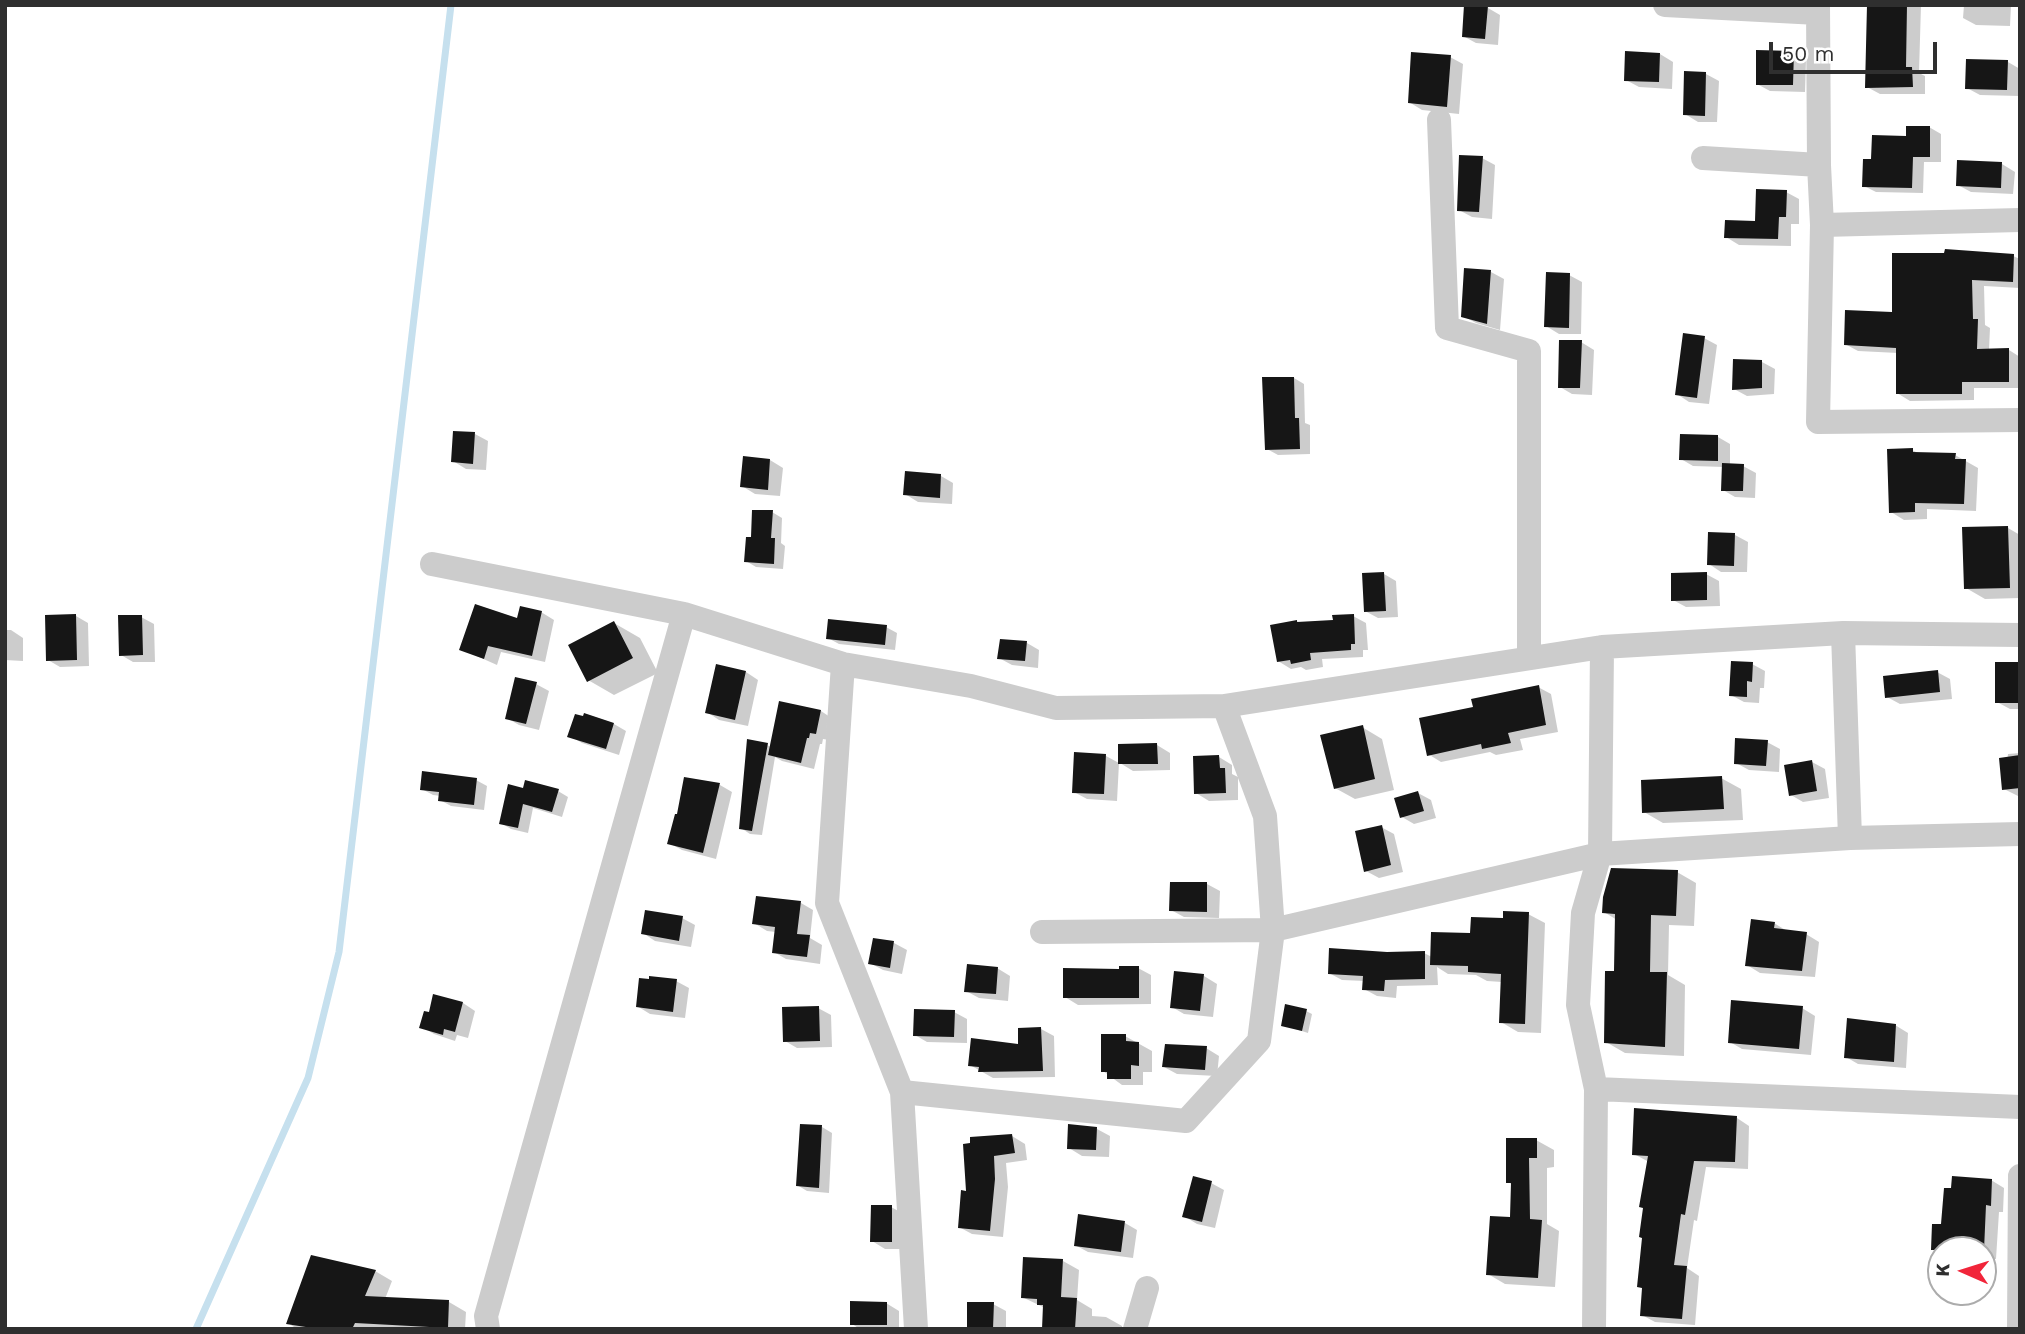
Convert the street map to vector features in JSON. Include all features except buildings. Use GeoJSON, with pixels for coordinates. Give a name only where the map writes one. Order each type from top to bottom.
{"type":"FeatureCollection","features":[{"type":"Feature","properties":{"kind":"street"},"geometry":{"type":"LineString","coordinates":[[1665,5],[1818,9],[1822,225],[1818,422],[2020,420]]}},
{"type":"Feature","properties":{"kind":"street"},"geometry":{"type":"LineString","coordinates":[[1439,120],[1447,328],[1529,351],[1529,658]]}},
{"type":"Feature","properties":{"kind":"street"},"geometry":{"type":"LineString","coordinates":[[1703,158],[1819,165]]}},
{"type":"Feature","properties":{"kind":"street"},"geometry":{"type":"LineString","coordinates":[[1822,225],[2020,220]]}},
{"type":"Feature","properties":{"kind":"street"},"geometry":{"type":"LineString","coordinates":[[432,564],[684,614],[843,664],[971,686],[1056,708],[1224,706],[1602,647],[1843,632],[2020,635]]}},
{"type":"Feature","properties":{"kind":"street"},"geometry":{"type":"LineString","coordinates":[[488,1329],[486,1316],[684,614]]}},
{"type":"Feature","properties":{"kind":"street"},"geometry":{"type":"LineString","coordinates":[[1843,632],[1850,838]]}},
{"type":"Feature","properties":{"kind":"street"},"geometry":{"type":"LineString","coordinates":[[1594,1329],[1596,1089],[1578,1004],[1583,914],[1600,855],[1602,647]]}},
{"type":"Feature","properties":{"kind":"street"},"geometry":{"type":"LineString","coordinates":[[843,664],[827,903],[902,1092],[916,1329]]}},
{"type":"Feature","properties":{"kind":"street"},"geometry":{"type":"LineString","coordinates":[[902,1092],[1186,1121],[1259,1041],[1273,930],[1265,816],[1224,706]]}},
{"type":"Feature","properties":{"kind":"street"},"geometry":{"type":"LineString","coordinates":[[1042,932],[1273,930],[1600,855],[1850,838],[2020,834]]}},
{"type":"Feature","properties":{"kind":"street"},"geometry":{"type":"LineString","coordinates":[[1596,1089],[2020,1107]]}},
{"type":"Feature","properties":{"kind":"street"},"geometry":{"type":"LineString","coordinates":[[2019,1329],[2020,1177]]}},
{"type":"Feature","properties":{"kind":"street"},"geometry":{"type":"LineString","coordinates":[[1135,1329],[1147,1288]]}},
{"type":"Feature","properties":{"kind":"waterway"},"geometry":{"type":"LineString","coordinates":[[196,1329],[308,1078],[339,952],[451,5]]}}]}
